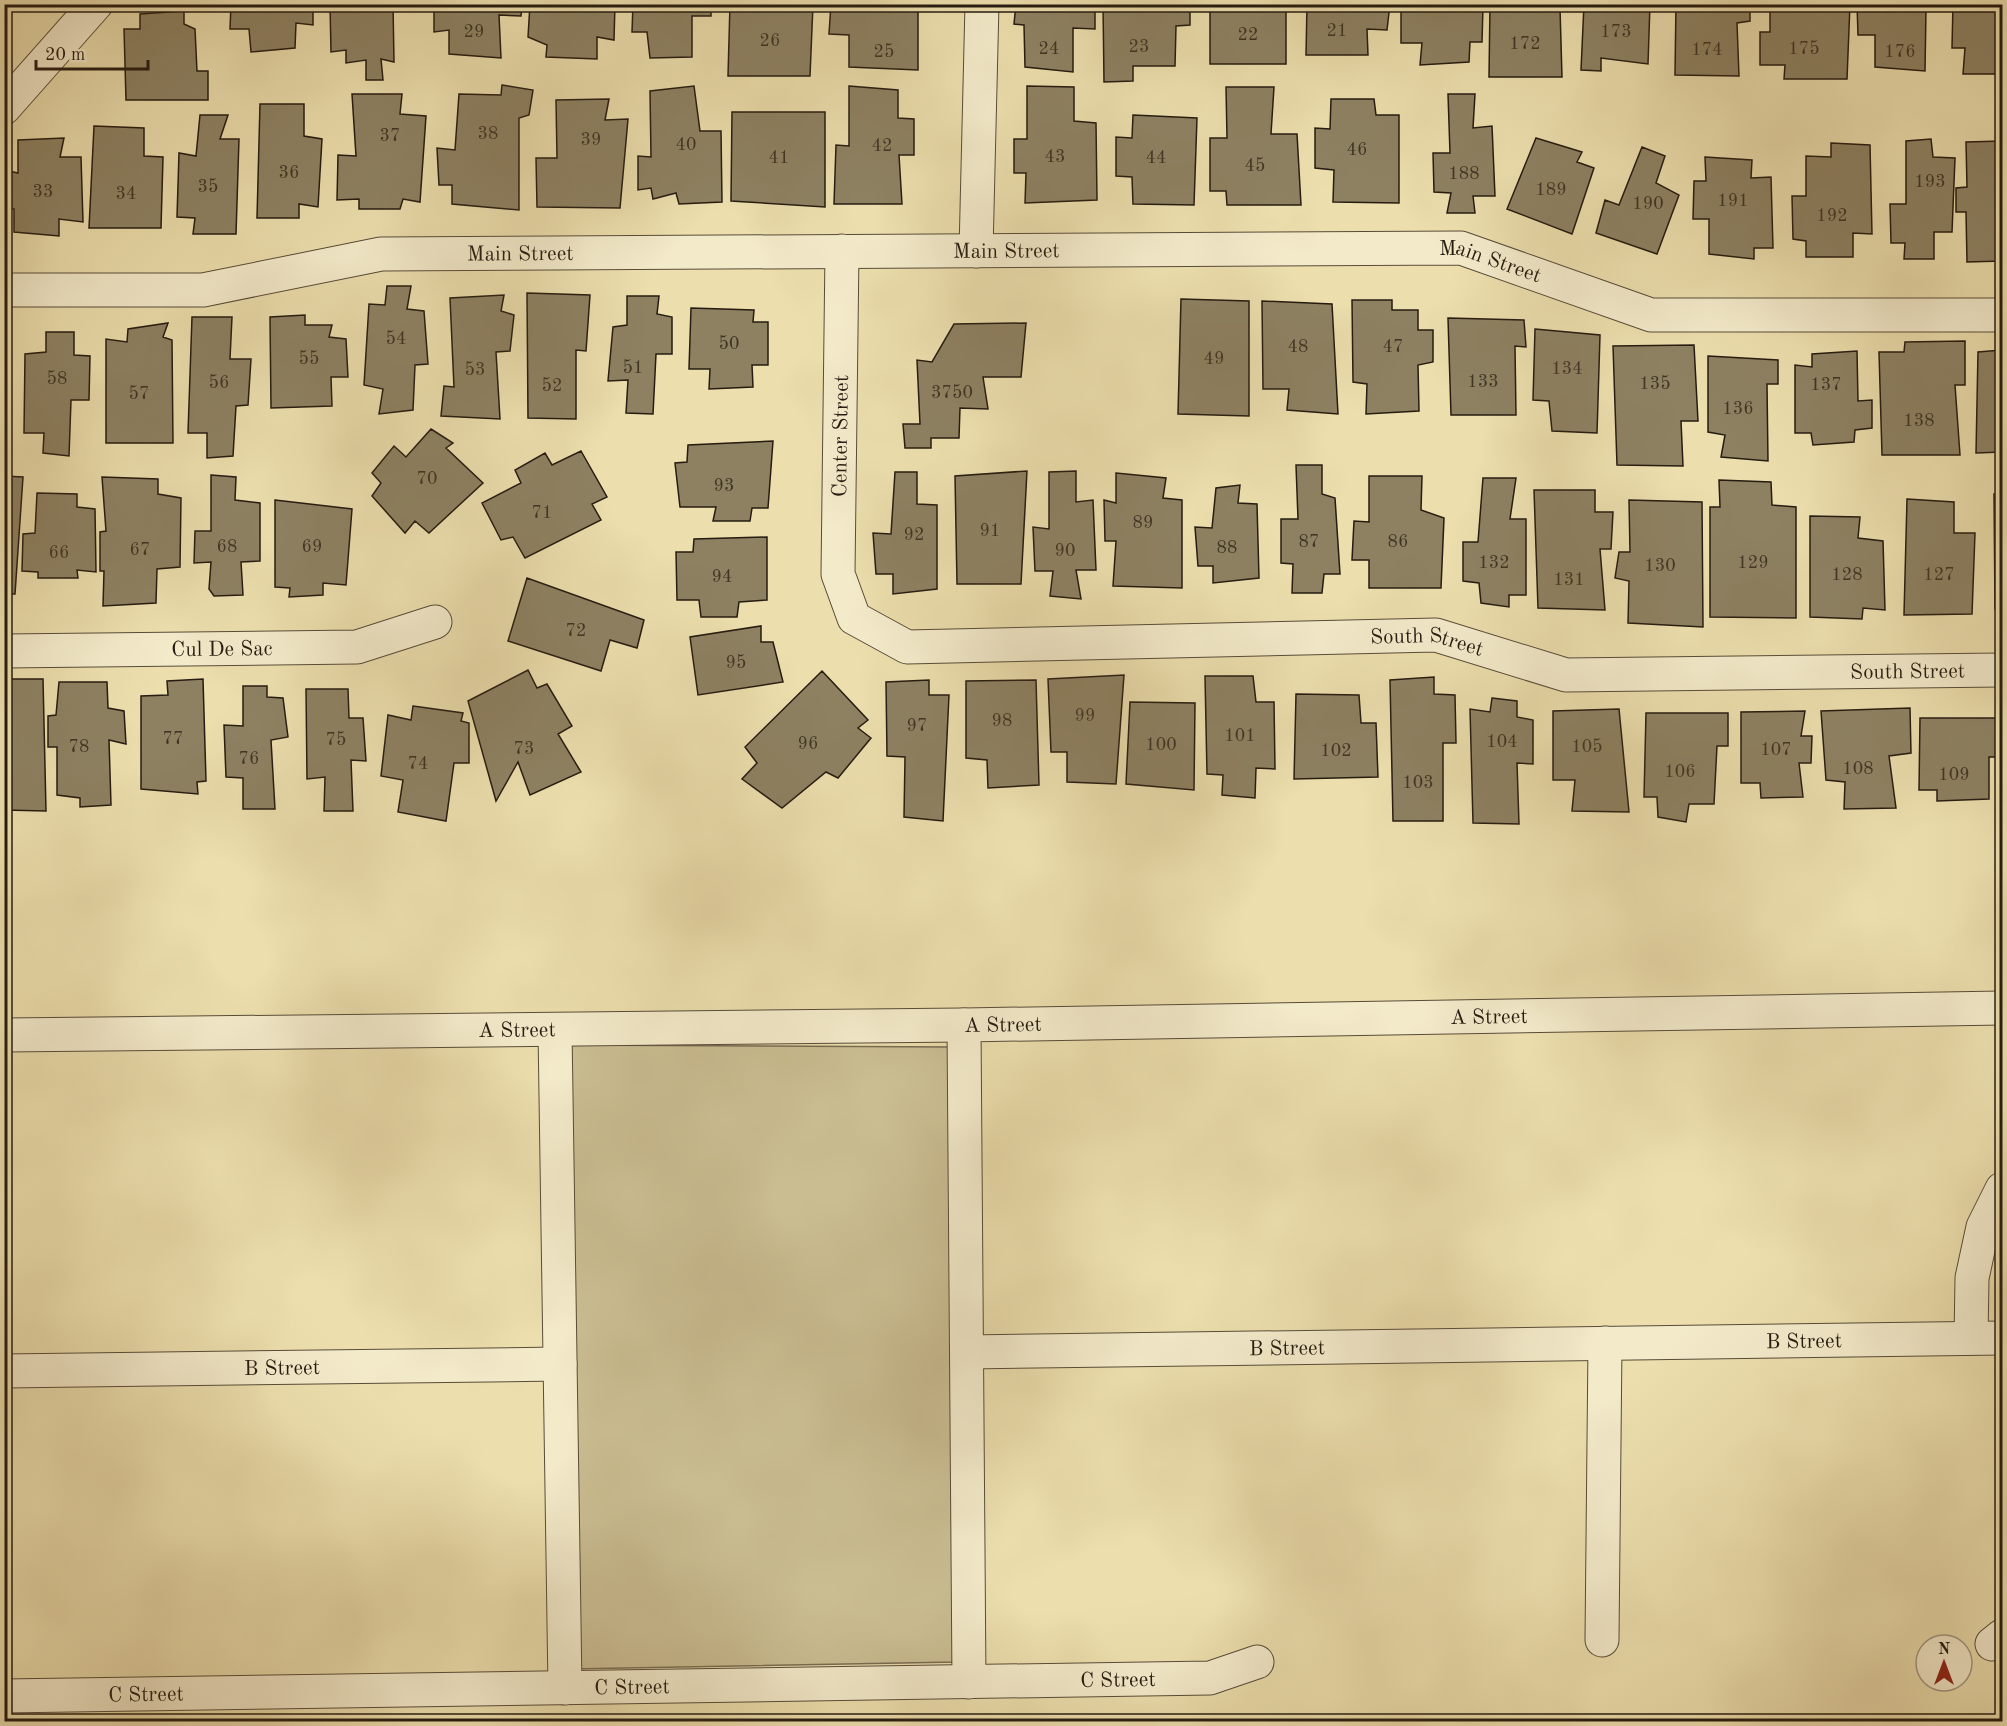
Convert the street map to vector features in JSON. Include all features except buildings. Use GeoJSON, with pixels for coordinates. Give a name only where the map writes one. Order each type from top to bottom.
{"type":"FeatureCollection","features":[{"type":"Feature","properties":{"kind":"street"},"geometry":{"type":"LineString","coordinates":[[4,108],[96,4]]}},
{"type":"Feature","properties":{"kind":"street"},"geometry":{"type":"LineString","coordinates":[[976,251],[982,4]]}},
{"type":"Feature","properties":{"kind":"street","name":"Main Street"},"geometry":{"type":"LineString","coordinates":[[4,290],[203,290],[381,254],[1461,248],[1651,315],[2002,315]]}},
{"type":"Feature","properties":{"kind":"street","name":"Center Street"},"geometry":{"type":"LineString","coordinates":[[842,251],[838,574],[854,618]]}},
{"type":"Feature","properties":{"kind":"street","name":"South Street"},"geometry":{"type":"LineString","coordinates":[[854,618],[907,647],[1436,635],[1566,675],[2002,670]]}},
{"type":"Feature","properties":{"kind":"street","name":"Cul De Sac"},"geometry":{"type":"LineString","coordinates":[[4,651],[357,647],[435,622]]}},
{"type":"Feature","properties":{"kind":"street","name":"A Street"},"geometry":{"type":"LineString","coordinates":[[4,1035],[964,1025],[2002,1008]]}},
{"type":"Feature","properties":{"kind":"street"},"geometry":{"type":"LineString","coordinates":[[964,1025],[969,1682]]}},
{"type":"Feature","properties":{"kind":"street"},"geometry":{"type":"LineString","coordinates":[[555,1030],[564,1688]]}},
{"type":"Feature","properties":{"kind":"street"},"geometry":{"type":"LineString","coordinates":[[1987,1338],[1972,1278],[1983,1227],[2002,1189]]}},
{"type":"Feature","properties":{"kind":"street","name":"B Street"},"geometry":{"type":"LineString","coordinates":[[967,1352],[1987,1338]]}},
{"type":"Feature","properties":{"kind":"street"},"geometry":{"type":"LineString","coordinates":[[1602,1640],[1605,1343]]}},
{"type":"Feature","properties":{"kind":"street","name":"B Street"},"geometry":{"type":"LineString","coordinates":[[4,1371],[560,1364]]}},
{"type":"Feature","properties":{"kind":"street","name":"C Street"},"geometry":{"type":"LineString","coordinates":[[4,1696],[1210,1678],[1257,1662]]}},
{"type":"Feature","properties":{"kind":"shaded area"},"geometry":{"type":"Polygon","coordinates":[[[565,1045],[952,1047],[957,1662],[571,1669],[565,1045]]]}}]}
